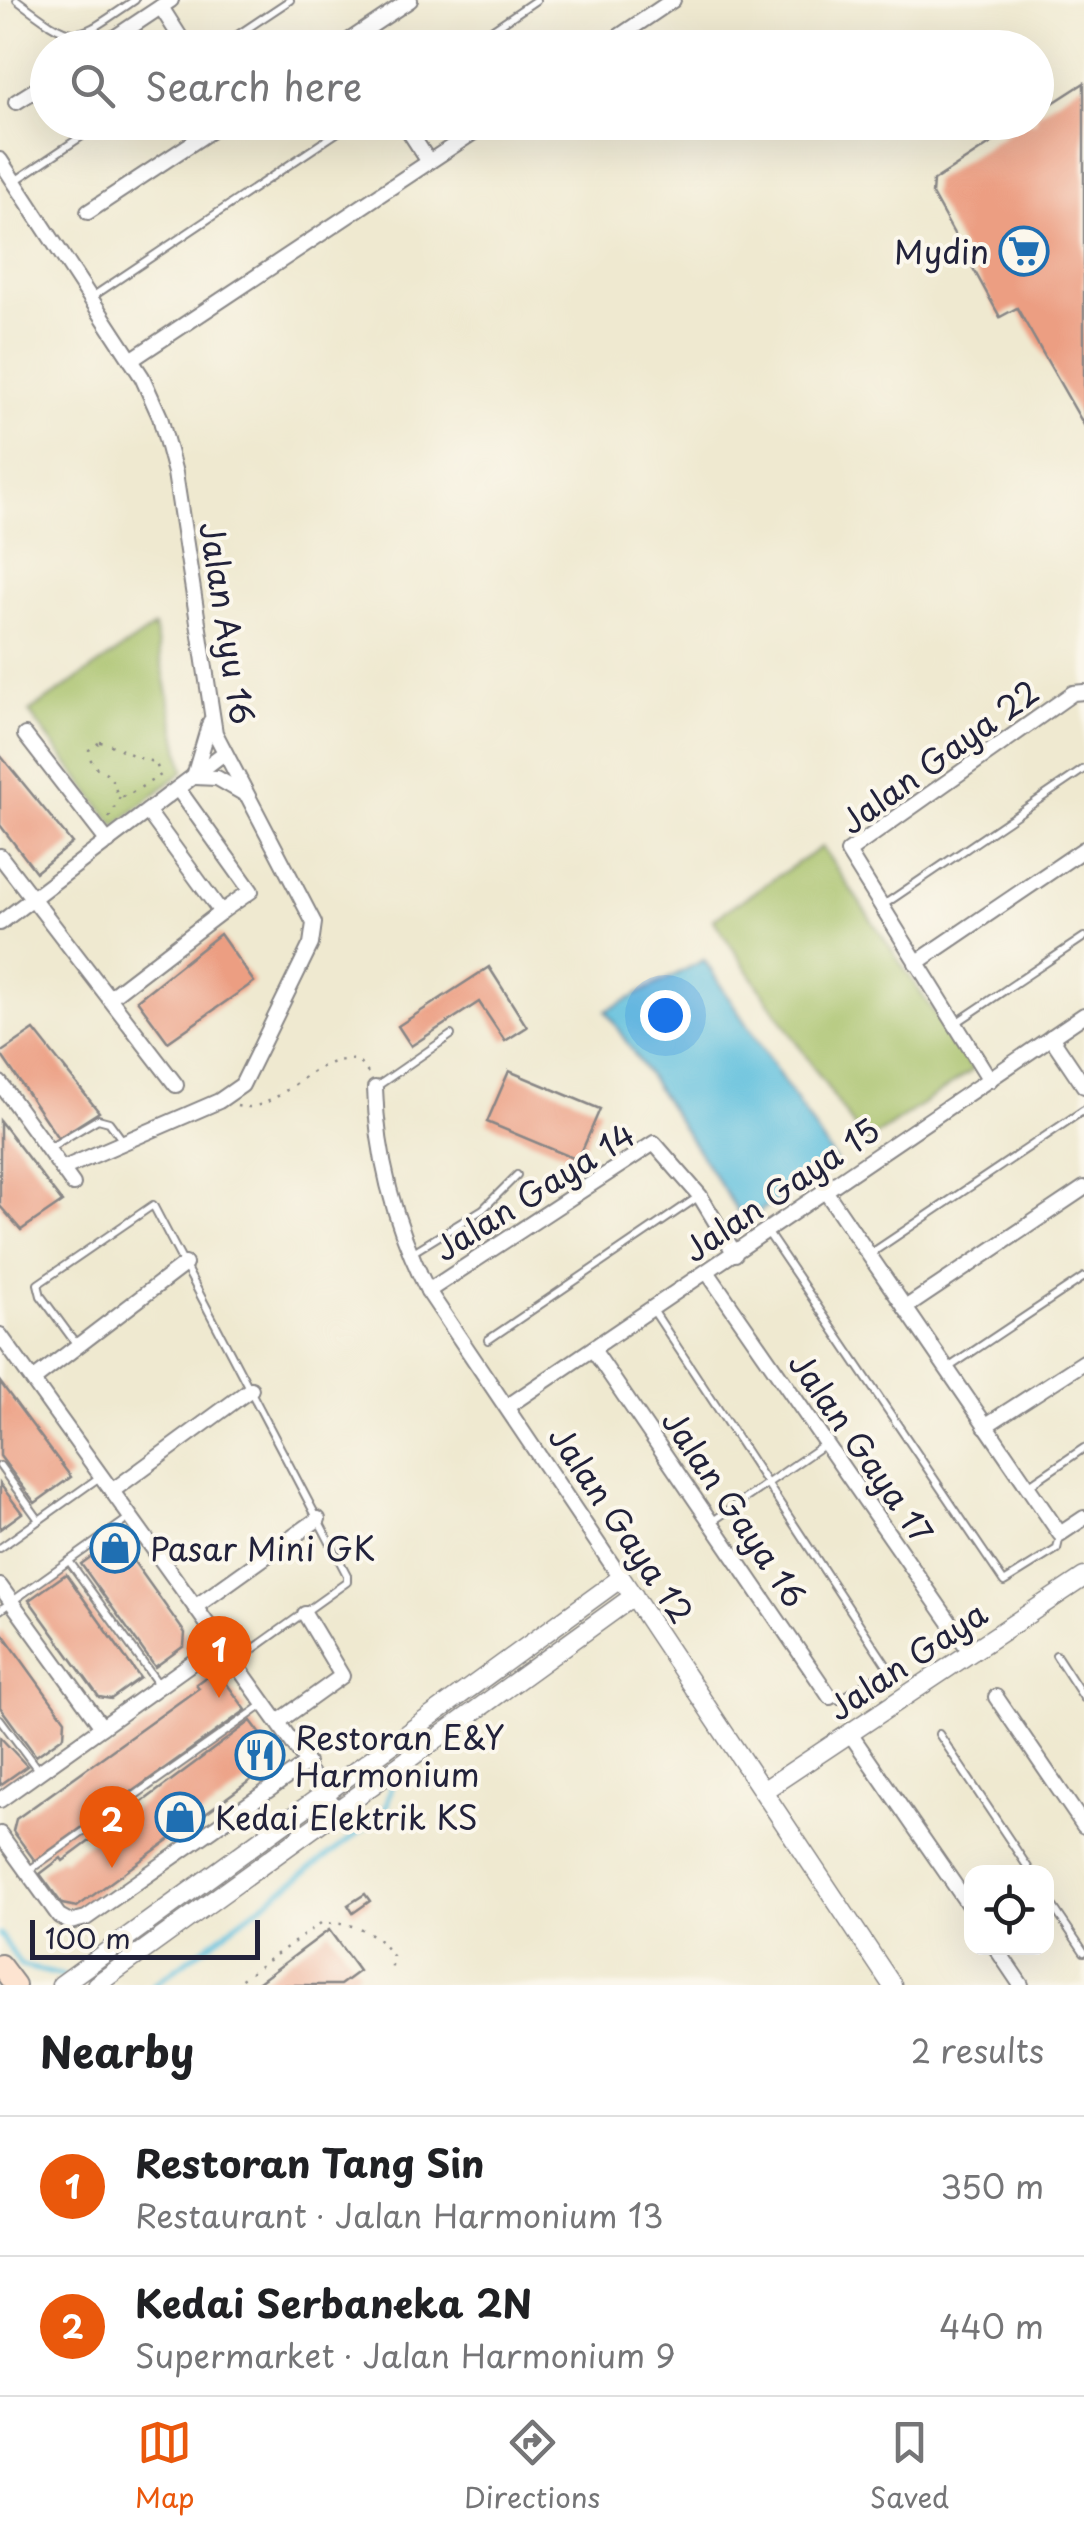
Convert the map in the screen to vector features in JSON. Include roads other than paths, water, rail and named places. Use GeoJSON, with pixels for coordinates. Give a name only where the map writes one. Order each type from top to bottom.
{"type":"FeatureCollection","features":[{"type":"Feature","properties":{"kind":"main road"},"geometry":{"type":"LineString","coordinates":[[0,1964],[15,1985]]}},
{"type":"Feature","properties":{"kind":"street"},"geometry":{"type":"LineString","coordinates":[[367,30],[410,0]]}},
{"type":"Feature","properties":{"kind":"street"},"geometry":{"type":"LineString","coordinates":[[629,30],[673,0]]}},
{"type":"Feature","properties":{"kind":"street"},"geometry":{"type":"LineString","coordinates":[[126,30],[166,3],[179,30]]}},
{"type":"Feature","properties":{"kind":"street"},"geometry":{"type":"LineString","coordinates":[[16,102],[30,93]]}},
{"type":"Feature","properties":{"kind":"street"},"geometry":{"type":"LineString","coordinates":[[88,212],[197,140]]}},
{"type":"Feature","properties":{"kind":"street"},"geometry":{"type":"LineString","coordinates":[[415,140],[429,162]]}},
{"type":"Feature","properties":{"kind":"street"},"geometry":{"type":"LineString","coordinates":[[131,360],[461,140]]}},
{"type":"Feature","properties":{"kind":"street","name":"Jalan Ayu 16"},"geometry":{"type":"LineString","coordinates":[[0,160],[152,396],[168,441],[210,712],[224,753],[310,910],[314,933],[249,1076],[226,1097],[62,1169]]}},
{"type":"Feature","properties":{"kind":"street","name":"Jalan Gaya 22"},"geometry":{"type":"LineString","coordinates":[[990,1080],[850,861],[850,848],[1073,693],[1084,692]]}},
{"type":"Feature","properties":{"kind":"street"},"geometry":{"type":"LineString","coordinates":[[193,777],[205,752],[210,712]]}},
{"type":"Feature","properties":{"kind":"street"},"geometry":{"type":"LineString","coordinates":[[25,735],[108,842]]}},
{"type":"Feature","properties":{"kind":"street"},"geometry":{"type":"LineString","coordinates":[[0,923],[224,753]]}},
{"type":"Feature","properties":{"kind":"street"},"geometry":{"type":"LineString","coordinates":[[193,777],[228,782],[247,796]]}},
{"type":"Feature","properties":{"kind":"street"},"geometry":{"type":"LineString","coordinates":[[108,998],[251,891],[178,789]]}},
{"type":"Feature","properties":{"kind":"street"},"geometry":{"type":"LineString","coordinates":[[148,812],[221,912]]}},
{"type":"Feature","properties":{"kind":"street"},"geometry":{"type":"LineString","coordinates":[[916,964],[1084,849]]}},
{"type":"Feature","properties":{"kind":"street"},"geometry":{"type":"LineString","coordinates":[[0,856],[176,1084]]}},
{"type":"Feature","properties":{"kind":"street","name":"Jalan Gaya 15"},"geometry":{"type":"LineString","coordinates":[[508,1406],[1084,1015]]}},
{"type":"Feature","properties":{"kind":"street"},"geometry":{"type":"LineString","coordinates":[[1051,1037],[1084,1086]]}},
{"type":"Feature","properties":{"kind":"street"},"geometry":{"type":"LineString","coordinates":[[0,1083],[74,1184]]}},
{"type":"Feature","properties":{"kind":"street","name":"Jalan Gaya 12"},"geometry":{"type":"LineString","coordinates":[[375,1088],[384,1163],[409,1255],[428,1291],[892,1985]]}},
{"type":"Feature","properties":{"kind":"street","name":"Jalan Gaya 14"},"geometry":{"type":"LineString","coordinates":[[428,1291],[654,1143],[700,1196],[735,1254]]}},
{"type":"Feature","properties":{"kind":"street"},"geometry":{"type":"LineString","coordinates":[[905,1308],[1084,1188]]}},
{"type":"Feature","properties":{"kind":"street"},"geometry":{"type":"LineString","coordinates":[[826,1192],[1060,1534],[1084,1518]]}},
{"type":"Feature","properties":{"kind":"street"},"geometry":{"type":"LineString","coordinates":[[32,1380],[186,1264]]}},
{"type":"Feature","properties":{"kind":"street","name":"Jalan Gaya 17"},"geometry":{"type":"LineString","coordinates":[[708,1273],[972,1654]]}},
{"type":"Feature","properties":{"kind":"street"},"geometry":{"type":"LineString","coordinates":[[0,1335],[307,1763],[86,1918],[70,1922],[59,1916],[0,1834]]}},
{"type":"Feature","properties":{"kind":"street","name":"Jalan Gaya 16"},"geometry":{"type":"LineString","coordinates":[[594,1350],[830,1697]]}},
{"type":"Feature","properties":{"kind":"street"},"geometry":{"type":"LineString","coordinates":[[985,1426],[1084,1362]]}},
{"type":"Feature","properties":{"kind":"street"},"geometry":{"type":"LineString","coordinates":[[112,1491],[250,1389]]}},
{"type":"Feature","properties":{"kind":"street"},"geometry":{"type":"LineString","coordinates":[[195,1607],[318,1519]]}},
{"type":"Feature","properties":{"kind":"street"},"geometry":{"type":"LineString","coordinates":[[96,1985],[622,1578]]}},
{"type":"Feature","properties":{"kind":"street","name":"Jalan Gaya"},"geometry":{"type":"LineString","coordinates":[[763,1791],[1084,1578]]}},
{"type":"Feature","properties":{"kind":"street"},"geometry":{"type":"LineString","coordinates":[[0,1586],[6,1606],[102,1727]]}},
{"type":"Feature","properties":{"kind":"street"},"geometry":{"type":"LineString","coordinates":[[68,1980],[634,1596]]}},
{"type":"Feature","properties":{"kind":"street"},"geometry":{"type":"LineString","coordinates":[[278,1722],[342,1676],[304,1614]]}},
{"type":"Feature","properties":{"kind":"street"},"geometry":{"type":"LineString","coordinates":[[0,1800],[221,1642]]}},
{"type":"Feature","properties":{"kind":"street"},"geometry":{"type":"LineString","coordinates":[[996,1697],[1084,1826]]}},
{"type":"Feature","properties":{"kind":"street"},"geometry":{"type":"LineString","coordinates":[[851,1734],[964,1898]]}},
{"type":"Feature","properties":{"kind":"street"},"geometry":{"type":"LineString","coordinates":[[1001,1955],[1021,1985]]}},
{"type":"Feature","properties":{"kind":"lane"},"geometry":{"type":"LineString","coordinates":[[17,0],[56,30]]}},
{"type":"Feature","properties":{"kind":"lane"},"geometry":{"type":"LineString","coordinates":[[90,30],[135,0]]}},
{"type":"Feature","properties":{"kind":"lane"},"geometry":{"type":"LineString","coordinates":[[245,30],[290,0]]}},
{"type":"Feature","properties":{"kind":"lane"},"geometry":{"type":"LineString","coordinates":[[492,30],[536,0]]}},
{"type":"Feature","properties":{"kind":"lane"},"geometry":{"type":"LineString","coordinates":[[14,181],[76,140]]}},
{"type":"Feature","properties":{"kind":"lane"},"geometry":{"type":"LineString","coordinates":[[90,298],[325,140]]}},
{"type":"Feature","properties":{"kind":"lane"},"geometry":{"type":"LineString","coordinates":[[880,908],[1084,769]]}},
{"type":"Feature","properties":{"kind":"lane"},"geometry":{"type":"LineString","coordinates":[[954,1024],[1084,937]]}},
{"type":"Feature","properties":{"kind":"lane"},"geometry":{"type":"LineString","coordinates":[[375,1088],[452,1035]]}},
{"type":"Feature","properties":{"kind":"lane"},"geometry":{"type":"LineString","coordinates":[[869,1254],[1084,1110]]}},
{"type":"Feature","properties":{"kind":"lane"},"geometry":{"type":"LineString","coordinates":[[48,1149],[98,1119],[112,1125],[124,1144]]}},
{"type":"Feature","properties":{"kind":"lane"},"geometry":{"type":"LineString","coordinates":[[409,1255],[483,1209],[517,1175]]}},
{"type":"Feature","properties":{"kind":"lane"},"geometry":{"type":"LineString","coordinates":[[488,1340],[700,1196]]}},
{"type":"Feature","properties":{"kind":"lane"},"geometry":{"type":"LineString","coordinates":[[78,1346],[40,1296],[42,1278],[150,1205],[186,1264],[348,1578],[235,1662]]}},
{"type":"Feature","properties":{"kind":"lane"},"geometry":{"type":"LineString","coordinates":[[767,1232],[1004,1582],[1057,1549],[1060,1534]]}},
{"type":"Feature","properties":{"kind":"lane"},"geometry":{"type":"LineString","coordinates":[[947,1369],[1084,1277]]}},
{"type":"Feature","properties":{"kind":"lane"},"geometry":{"type":"LineString","coordinates":[[653,1310],[889,1668],[840,1700],[830,1697]]}},
{"type":"Feature","properties":{"kind":"lane"},"geometry":{"type":"LineString","coordinates":[[712,1522],[826,1444]]}},
{"type":"Feature","properties":{"kind":"lane"},"geometry":{"type":"LineString","coordinates":[[1027,1486],[1084,1448]]}},
{"type":"Feature","properties":{"kind":"lane"},"geometry":{"type":"LineString","coordinates":[[0,1466],[39,1520]]}},
{"type":"Feature","properties":{"kind":"lane"},"geometry":{"type":"LineString","coordinates":[[0,1548],[101,1476]]}},
{"type":"Feature","properties":{"kind":"lane"},"geometry":{"type":"LineString","coordinates":[[6,1606],[130,1517]]}},
{"type":"Feature","properties":{"kind":"lane"},"geometry":{"type":"LineString","coordinates":[[68,1561],[160,1686]]}},
{"type":"Feature","properties":{"kind":"lane"},"geometry":{"type":"LineString","coordinates":[[1056,1655],[1084,1698]]}},
{"type":"Feature","properties":{"kind":"lane"},"geometry":{"type":"LineString","coordinates":[[28,1872],[265,1704]]}},
{"type":"Feature","properties":{"kind":"lane"},"geometry":{"type":"LineString","coordinates":[[0,1719],[39,1772]]}},
{"type":"Feature","properties":{"kind":"lane"},"geometry":{"type":"LineString","coordinates":[[939,1734],[1026,1865]]}},
{"type":"Feature","properties":{"kind":"lane"},"geometry":{"type":"LineString","coordinates":[[307,1763],[334,1799]]}},
{"type":"Feature","properties":{"kind":"lane"},"geometry":{"type":"LineString","coordinates":[[1054,1908],[1084,1952]]}},
{"type":"Feature","properties":{"kind":"water"},"geometry":{"type":"Polygon","coordinates":[[[704,960],[837,1163],[744,1221],[606,1011],[704,960]]]}},
{"type":"Feature","properties":{"kind":"waterway"},"geometry":{"type":"LineString","coordinates":[[154,1985],[384,1814],[392,1786]]}},
{"type":"Feature","properties":{"kind":"waterway"},"geometry":{"type":"LineString","coordinates":[[0,1934],[21,1966],[63,1976]]}},
{"type":"Feature","properties":{"kind":"place","name":"Mydin"},"geometry":{"type":"Point","coordinates":[1024,251]}},
{"type":"Feature","properties":{"kind":"place","name":"Pasar Mini GK"},"geometry":{"type":"Point","coordinates":[115,1548]}},
{"type":"Feature","properties":{"kind":"place","name":"Restoran Tang Sin"},"geometry":{"type":"Point","coordinates":[219,1698]}},
{"type":"Feature","properties":{"kind":"place","name":"Restoran E&Y Harmonium"},"geometry":{"type":"Point","coordinates":[260,1755]}},
{"type":"Feature","properties":{"kind":"place","name":"Kedai Elektrik KS"},"geometry":{"type":"Point","coordinates":[180,1817]}},
{"type":"Feature","properties":{"kind":"place","name":"Kedai Serbaneka 2N"},"geometry":{"type":"Point","coordinates":[112,1868]}}]}
